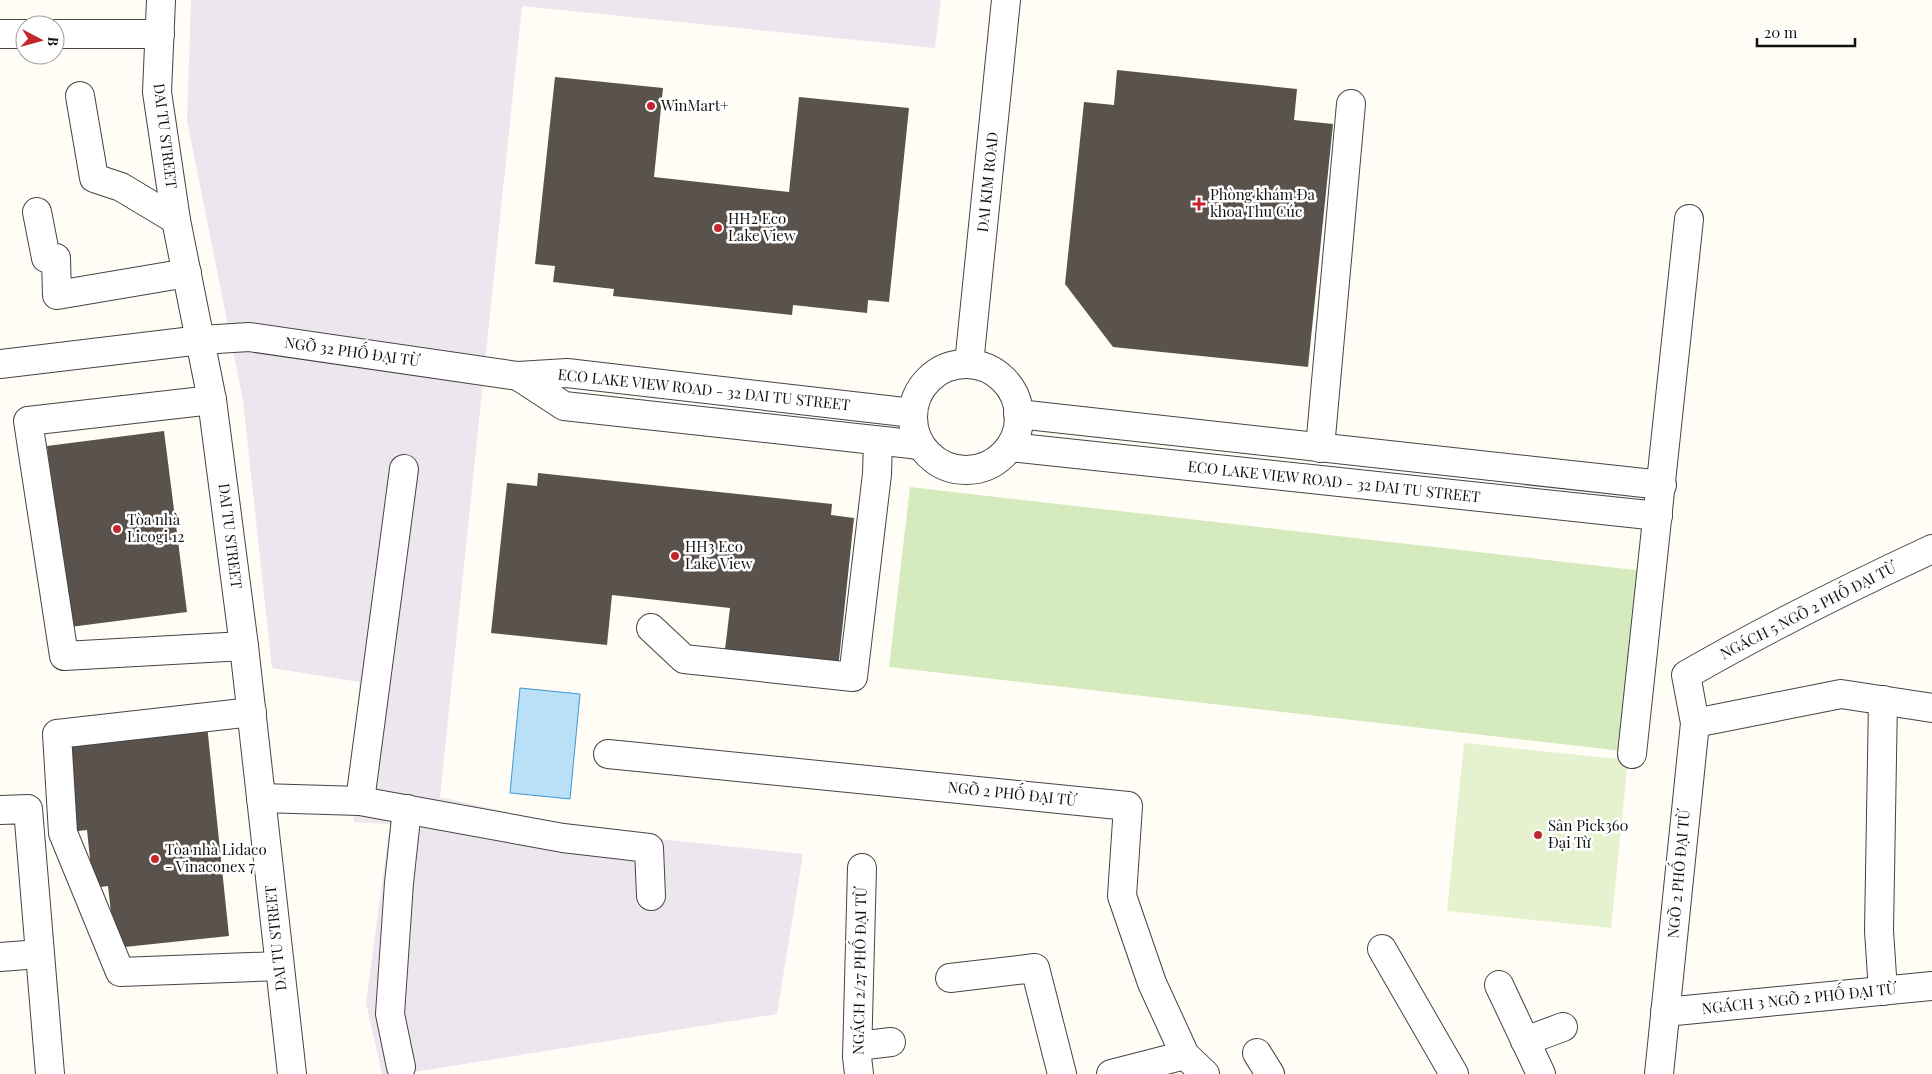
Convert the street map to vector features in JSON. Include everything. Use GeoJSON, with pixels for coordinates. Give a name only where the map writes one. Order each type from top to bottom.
{"type":"FeatureCollection","features":[{"type":"Feature","properties":{"kind":"street","name":"DAI TU STREET"},"geometry":{"type":"LineString","coordinates":[[161,0],[157,92],[176,220],[212,400],[252,712],[292,1074]]}},
{"type":"Feature","properties":{"kind":"street","name":"DAI KIM ROAD"},"geometry":{"type":"LineString","coordinates":[[969,364],[1006,0]]}},
{"type":"Feature","properties":{"kind":"street"},"geometry":{"type":"LineString","coordinates":[[0,34],[15,34]]}},
{"type":"Feature","properties":{"kind":"street"},"geometry":{"type":"LineString","coordinates":[[65,34],[160,34]]}},
{"type":"Feature","properties":{"kind":"street"},"geometry":{"type":"LineString","coordinates":[[80,96],[94,178],[121,187],[176,220]]}},
{"type":"Feature","properties":{"kind":"street"},"geometry":{"type":"LineString","coordinates":[[1320,448],[1351,104]]}},
{"type":"Feature","properties":{"kind":"street"},"geometry":{"type":"LineString","coordinates":[[37,212],[46,258],[56,258],[56,295],[187,273]]}},
{"type":"Feature","properties":{"kind":"street"},"geometry":{"type":"LineString","coordinates":[[1632,754],[1690,220]]}},
{"type":"Feature","properties":{"kind":"street","name":"NGÕ 32 PHỐ ĐẠI TỪ"},"geometry":{"type":"LineString","coordinates":[[0,364],[201,340],[249,337],[510,374]]}},
{"type":"Feature","properties":{"kind":"street"},"geometry":{"type":"LineString","coordinates":[[969,364],[984,367],[998,375],[1016,399],[1018,414],[1015,437],[1010,447],[990,464],[982,468],[964,471],[947,468],[932,458],[920,445],[914,430],[913,412],[917,397],[926,383],[938,372],[953,366],[969,364]]}},
{"type":"Feature","properties":{"kind":"street","name":"ECO LAKE VIEW ROAD - 32 DAI TU STREET"},"geometry":{"type":"LineString","coordinates":[[510,374],[568,373],[913,412]]}},
{"type":"Feature","properties":{"kind":"street","name":"ECO LAKE VIEW ROAD - 32 DAI TU STREET"},"geometry":{"type":"LineString","coordinates":[[510,374],[564,406],[878,442],[920,445]]}},
{"type":"Feature","properties":{"kind":"street"},"geometry":{"type":"LineString","coordinates":[[212,400],[28,421],[64,656],[244,646]]}},
{"type":"Feature","properties":{"kind":"street"},"geometry":{"type":"LineString","coordinates":[[1018,414],[1662,485]]}},
{"type":"Feature","properties":{"kind":"street"},"geometry":{"type":"LineString","coordinates":[[651,628],[684,660],[853,677],[877,474],[878,442]]}},
{"type":"Feature","properties":{"kind":"street","name":"ECO LAKE VIEW ROAD - 32 DAI TU STREET"},"geometry":{"type":"LineString","coordinates":[[1010,447],[1658,516]]}},
{"type":"Feature","properties":{"kind":"street"},"geometry":{"type":"LineString","coordinates":[[360,801],[404,469]]}},
{"type":"Feature","properties":{"kind":"street","name":"NGÁCH 5 NGÕ 2 PHỐ ĐẠI TỪ"},"geometry":{"type":"LineString","coordinates":[[1686,675],[1749,639],[1834,595],[1932,548]]}},
{"type":"Feature","properties":{"kind":"street","name":"NGÕ 2 PHỐ ĐẠI TỪ"},"geometry":{"type":"LineString","coordinates":[[1659,1074],[1695,723],[1686,675]]}},
{"type":"Feature","properties":{"kind":"street"},"geometry":{"type":"LineString","coordinates":[[1695,723],[1841,694],[1932,708]]}},
{"type":"Feature","properties":{"kind":"street"},"geometry":{"type":"LineString","coordinates":[[1883,700],[1879,931],[1883,991]]}},
{"type":"Feature","properties":{"kind":"street"},"geometry":{"type":"LineString","coordinates":[[252,712],[57,734],[62,833],[120,972],[279,966]]}},
{"type":"Feature","properties":{"kind":"street","name":"NGÕ 2 PHỐ ĐẠI TỪ"},"geometry":{"type":"LineString","coordinates":[[608,754],[1128,806],[1122,896],[1152,983],[1185,1055],[1205,1074]]}},
{"type":"Feature","properties":{"kind":"street"},"geometry":{"type":"LineString","coordinates":[[261,798],[360,801],[408,808],[563,838],[649,848],[651,896]]}},
{"type":"Feature","properties":{"kind":"street"},"geometry":{"type":"LineString","coordinates":[[401,1067],[390,1014],[399,883],[408,808]]}},
{"type":"Feature","properties":{"kind":"street"},"geometry":{"type":"LineString","coordinates":[[0,810],[28,809],[50,1074]]}},
{"type":"Feature","properties":{"kind":"street","name":"NGÁCH 2/27 PHỐ ĐẠI TỪ"},"geometry":{"type":"LineString","coordinates":[[859,1074],[862,868]]}},
{"type":"Feature","properties":{"kind":"street"},"geometry":{"type":"LineString","coordinates":[[1382,949],[1454,1074]]}},
{"type":"Feature","properties":{"kind":"street"},"geometry":{"type":"LineString","coordinates":[[0,957],[39,954]]}},
{"type":"Feature","properties":{"kind":"street"},"geometry":{"type":"LineString","coordinates":[[950,978],[1035,968],[1062,1074]]}},
{"type":"Feature","properties":{"kind":"street"},"geometry":{"type":"LineString","coordinates":[[1499,985],[1541,1074]]}},
{"type":"Feature","properties":{"kind":"street","name":"NGÁCH 3 NGÕ 2 PHỐ ĐẠI TỪ"},"geometry":{"type":"LineString","coordinates":[[1666,1012],[1932,986]]}},
{"type":"Feature","properties":{"kind":"street"},"geometry":{"type":"LineString","coordinates":[[1526,1041],[1563,1027]]}},
{"type":"Feature","properties":{"kind":"street"},"geometry":{"type":"LineString","coordinates":[[858,1046],[890,1042]]}},
{"type":"Feature","properties":{"kind":"street"},"geometry":{"type":"LineString","coordinates":[[1111,1074],[1185,1055]]}},
{"type":"Feature","properties":{"kind":"shaded area"},"geometry":{"type":"Polygon","coordinates":[[[191,0],[941,0],[935,48],[522,6],[440,797],[595,832],[803,854],[777,1014],[402,1074],[382,1074],[366,1003],[390,824],[354,822],[359,682],[272,668],[243,401],[187,121],[191,0]]]}},
{"type":"Feature","properties":{"kind":"green space"},"geometry":{"type":"Polygon","coordinates":[[[910,487],[1643,571],[1623,751],[889,667],[910,487]]]}},
{"type":"Feature","properties":{"kind":"green space","name":"Sân Pick360 Đại Từ"},"geometry":{"type":"Polygon","coordinates":[[[1464,743],[1628,760],[1611,928],[1447,911],[1464,743]]]}},
{"type":"Feature","properties":{"kind":"water"},"geometry":{"type":"Polygon","coordinates":[[[520,688],[580,694],[570,799],[510,793],[520,688]]]}},
{"type":"Feature","properties":{"kind":"building","name":"Phòng khám Đa khoa Thu Cúc"},"geometry":{"type":"Polygon","coordinates":[[[1117,70],[1297,89],[1294,120],[1333,124],[1308,367],[1113,347],[1065,284],[1084,102],[1114,105],[1117,70]]]}},
{"type":"Feature","properties":{"kind":"building","name":"HH2 Eco Lake View"},"geometry":{"type":"Polygon","coordinates":[[[555,77],[663,88],[654,177],[789,192],[799,97],[909,108],[889,302],[868,300],[867,313],[793,305],[792,315],[613,296],[614,289],[553,282],[555,266],[535,264],[555,77]]]}},
{"type":"Feature","properties":{"kind":"building","name":"Tòa nhà Licogi 12"},"geometry":{"type":"Polygon","coordinates":[[[164,431],[187,612],[70,627],[47,446],[164,431]]]}},
{"type":"Feature","properties":{"kind":"building","name":"HH3 Eco Lake View"},"geometry":{"type":"Polygon","coordinates":[[[538,473],[832,504],[831,515],[854,518],[838,669],[724,658],[730,608],[612,595],[607,645],[491,633],[507,483],[537,486],[538,473]]]}},
{"type":"Feature","properties":{"kind":"building","name":"Tòa nhà Lidaco - Vinaconex 7"},"geometry":{"type":"Polygon","coordinates":[[[207,725],[229,936],[115,948],[108,886],[93,888],[87,830],[69,832],[59,741],[207,725]]]}},
{"type":"Feature","properties":{"kind":"place","name":"WinMart+"},"geometry":{"type":"Point","coordinates":[651,106]}},
{"type":"Feature","properties":{"kind":"place","name":"Phòng khám Đa khoa Thu Cúc"},"geometry":{"type":"Point","coordinates":[1199,204]}},
{"type":"Feature","properties":{"kind":"place","name":"HH2 Eco Lake View"},"geometry":{"type":"Point","coordinates":[718,228]}},
{"type":"Feature","properties":{"kind":"place","name":"Tòa nhà Licogi 12"},"geometry":{"type":"Point","coordinates":[117,529]}},
{"type":"Feature","properties":{"kind":"place","name":"HH3 Eco Lake View"},"geometry":{"type":"Point","coordinates":[675,556]}},
{"type":"Feature","properties":{"kind":"place","name":"Sân Pick360 Đại Từ"},"geometry":{"type":"Point","coordinates":[1538,835]}},
{"type":"Feature","properties":{"kind":"place","name":"Tòa nhà Lidaco - Vinaconex 7"},"geometry":{"type":"Point","coordinates":[155,859]}}]}
